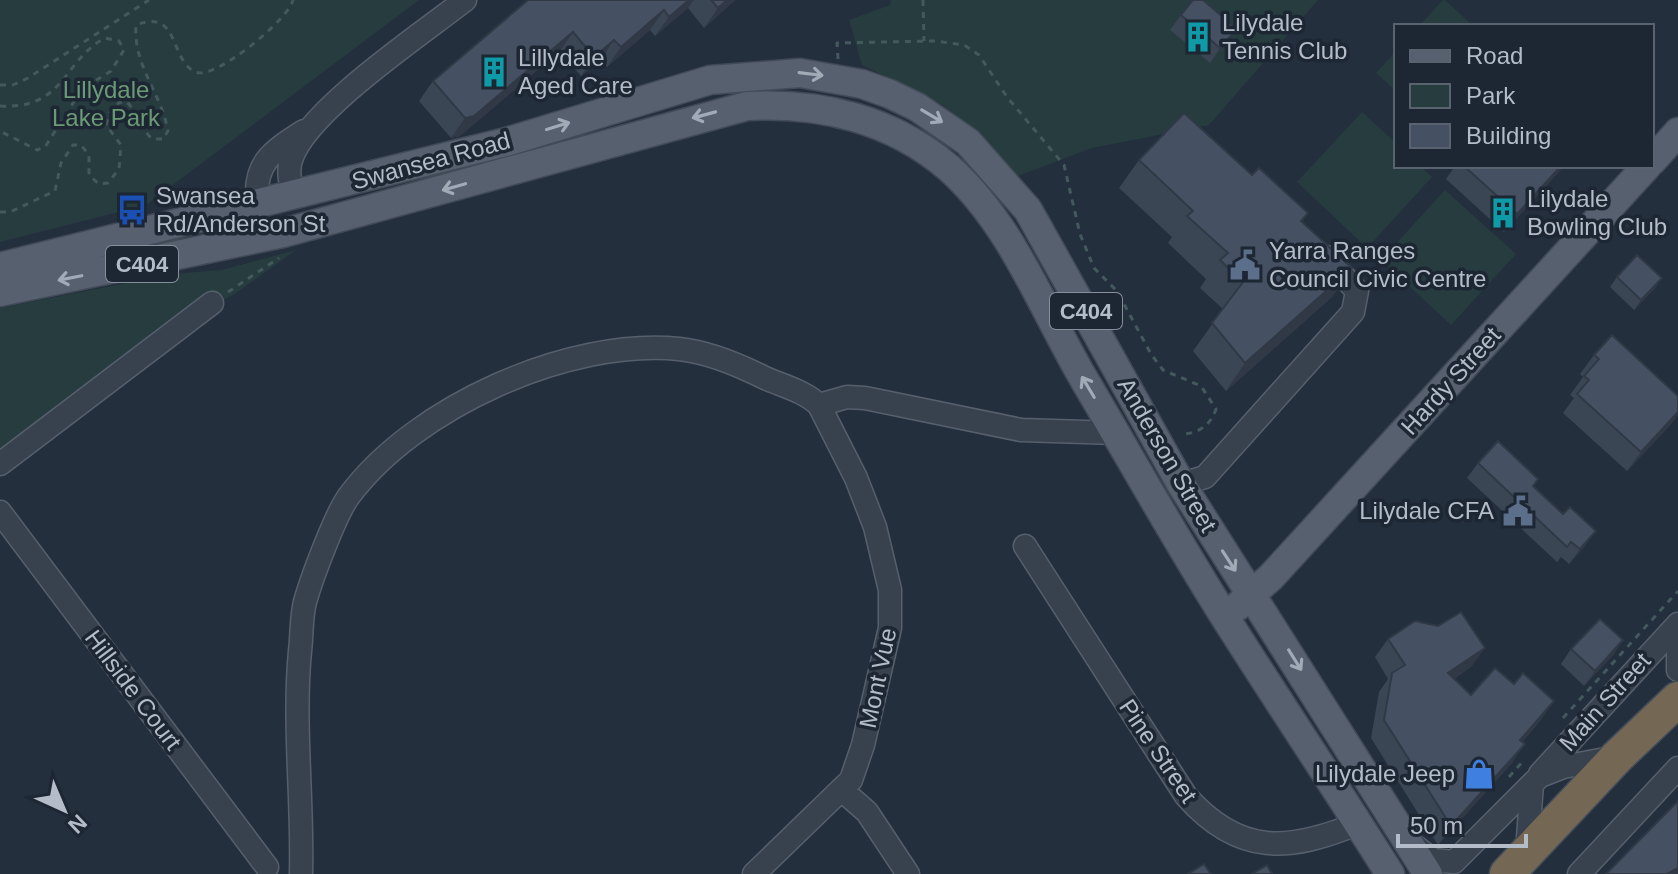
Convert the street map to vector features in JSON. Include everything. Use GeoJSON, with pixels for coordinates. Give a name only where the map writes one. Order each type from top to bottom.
{"type":"FeatureCollection","features":[{"type":"Feature","properties":{"kind":"highway"},"geometry":{"type":"LineString","coordinates":[[1517,863],[1617,757],[1678,699]]}},
{"type":"Feature","properties":{"kind":"main road","name":"Swansea Road"},"geometry":{"type":"LineString","coordinates":[[0,267],[258,206],[506,142],[710,80],[800,73],[862,84]]}},
{"type":"Feature","properties":{"kind":"main road","name":"Anderson Street"},"geometry":{"type":"LineString","coordinates":[[862,84],[917,107],[968,142],[990,163],[1028,210],[1181,484],[1428,874]]}},
{"type":"Feature","properties":{"kind":"main road","name":"Swansea Road"},"geometry":{"type":"LineString","coordinates":[[0,292],[226,246],[285,244],[716,112],[778,104],[836,111]]}},
{"type":"Feature","properties":{"kind":"main road","name":"Anderson Street"},"geometry":{"type":"LineString","coordinates":[[836,111],[893,131],[936,159],[968,187],[1002,232],[1225,617],[1390,874]]}},
{"type":"Feature","properties":{"kind":"main road"},"geometry":{"type":"LineString","coordinates":[[1654,159],[1678,132]]}},
{"type":"Feature","properties":{"kind":"main road","name":"Hardy Street"},"geometry":{"type":"LineString","coordinates":[[1225,617],[1252,595],[1645,168]]}},
{"type":"Feature","properties":{"kind":"main road"},"geometry":{"type":"LineString","coordinates":[[285,244],[294,197]]}},
{"type":"Feature","properties":{"kind":"main road"},"geometry":{"type":"LineString","coordinates":[[258,206],[285,244]]}},
{"type":"Feature","properties":{"kind":"main road"},"geometry":{"type":"LineString","coordinates":[[204,218],[221,230],[226,246]]}},
{"type":"Feature","properties":{"kind":"main road"},"geometry":{"type":"LineString","coordinates":[[1076,293],[1096,356],[1129,417],[1117,433]]}},
{"type":"Feature","properties":{"kind":"main road"},"geometry":{"type":"LineString","coordinates":[[1156,502],[1181,484]]}},
{"type":"Feature","properties":{"kind":"main road"},"geometry":{"type":"LineString","coordinates":[[1359,823],[1386,806]]}},
{"type":"Feature","properties":{"kind":"street"},"geometry":{"type":"LineString","coordinates":[[258,206],[257,173],[276,149],[318,121],[386,60],[465,0]]}},
{"type":"Feature","properties":{"kind":"street"},"geometry":{"type":"LineString","coordinates":[[294,197],[289,170],[291,158],[318,121]]}},
{"type":"Feature","properties":{"kind":"street"},"geometry":{"type":"LineString","coordinates":[[1181,484],[1203,479],[1346,321],[1358,299],[1353,283],[1311,243]]}},
{"type":"Feature","properties":{"kind":"street"},"geometry":{"type":"LineString","coordinates":[[0,464],[212,303]]}},
{"type":"Feature","properties":{"kind":"street"},"geometry":{"type":"LineString","coordinates":[[301,874],[303,810],[295,705],[305,603],[347,498],[393,448],[481,392],[585,353],[685,350],[758,374],[803,394],[819,405],[847,397],[865,398],[1021,430],[1117,433]]}},
{"type":"Feature","properties":{"kind":"street","name":"Mont Vue"},"geometry":{"type":"LineString","coordinates":[[754,874],[843,791],[859,759],[890,628],[890,590],[867,506],[819,405]]}},
{"type":"Feature","properties":{"kind":"street","name":"Hillside Court"},"geometry":{"type":"LineString","coordinates":[[0,512],[267,867]]}},
{"type":"Feature","properties":{"kind":"street","name":"Pine Street"},"geometry":{"type":"LineString","coordinates":[[1025,546],[1186,796],[1202,815],[1230,835],[1271,844],[1322,836],[1359,823]]}},
{"type":"Feature","properties":{"kind":"street","name":"Main Street"},"geometry":{"type":"LineString","coordinates":[[1403,835],[1433,860],[1454,862],[1533,783],[1678,624]]}},
{"type":"Feature","properties":{"kind":"street"},"geometry":{"type":"LineString","coordinates":[[1678,650],[1678,670]]}},
{"type":"Feature","properties":{"kind":"street"},"geometry":{"type":"LineString","coordinates":[[1517,863],[1533,783],[1563,767],[1617,757]]}},
{"type":"Feature","properties":{"kind":"street"},"geometry":{"type":"LineString","coordinates":[[1579,874],[1678,768]]}},
{"type":"Feature","properties":{"kind":"street"},"geometry":{"type":"LineString","coordinates":[[843,791],[867,812],[908,874]]}},
{"type":"Feature","properties":{"kind":"path"},"geometry":{"type":"LineString","coordinates":[[0,85],[13,85],[28,78],[149,0]]}},
{"type":"Feature","properties":{"kind":"path"},"geometry":{"type":"LineString","coordinates":[[0,212],[10,212],[55,191],[61,163],[73,145],[81,145],[89,155],[89,175],[99,184],[108,183],[119,169],[121,145],[106,125],[109,111],[119,102],[126,101],[136,111],[143,130],[152,139],[163,139],[168,131],[165,115],[161,100],[148,85],[143,70],[135,39],[136,25],[149,20],[163,25],[174,38],[187,66],[197,73],[209,74],[233,60],[288,15],[293,0]]}},
{"type":"Feature","properties":{"kind":"path"},"geometry":{"type":"LineString","coordinates":[[923,0],[924,41]]}},
{"type":"Feature","properties":{"kind":"path"},"geometry":{"type":"LineString","coordinates":[[0,106],[36,103],[70,74],[94,43],[105,38],[119,41],[124,50],[111,71],[82,89],[45,147],[37,150],[0,131]]}},
{"type":"Feature","properties":{"kind":"path"},"geometry":{"type":"LineString","coordinates":[[212,303],[285,244]]}},
{"type":"Feature","properties":{"kind":"green space","name":"Lillydale Lake Park"},"geometry":{"type":"Polygon","coordinates":[[[0,0],[419,0],[146,205],[0,242],[0,0]]]}},
{"type":"Feature","properties":{"kind":"green space"},"geometry":{"type":"Polygon","coordinates":[[[891,0],[1318,0],[1209,125],[1092,148],[1018,176],[943,105],[862,65],[849,20],[890,5],[891,0]]]}},
{"type":"Feature","properties":{"kind":"green space"},"geometry":{"type":"Polygon","coordinates":[[[1445,0],[1471,24],[1421,24],[1445,0]]]}},
{"type":"Feature","properties":{"kind":"green space"},"geometry":{"type":"Polygon","coordinates":[[[1394,53],[1394,89],[1376,73],[1394,53]]]}},
{"type":"Feature","properties":{"kind":"green space"},"geometry":{"type":"Polygon","coordinates":[[[1362,112],[1394,141],[1394,168],[1422,168],[1432,177],[1367,248],[1297,182],[1362,112]]]}},
{"type":"Feature","properties":{"kind":"green space"},"geometry":{"type":"Polygon","coordinates":[[[1445,190],[1516,254],[1451,325],[1381,260],[1445,190]]]}},
{"type":"Feature","properties":{"kind":"green space"},"geometry":{"type":"Polygon","coordinates":[[[296,250],[235,294],[199,312],[0,452],[0,308],[172,274],[222,270],[296,250]]]}},
{"type":"Feature","properties":{"kind":"building","name":"Lillydale Aged Care"},"geometry":{"type":"Polygon","coordinates":[[[528,0],[689,0],[669,17],[664,10],[621,47],[614,40],[594,57],[573,32],[474,116],[465,118],[433,81],[528,0]]]}},
{"type":"Feature","properties":{"kind":"building"},"geometry":{"type":"Polygon","coordinates":[[[711,0],[727,0],[718,8],[711,0]]]}},
{"type":"Feature","properties":{"kind":"building"},"geometry":{"type":"Polygon","coordinates":[[[1193,0],[1203,0],[1237,29],[1220,48],[1181,15],[1193,0]]]}},
{"type":"Feature","properties":{"kind":"building","name":"Yarra Ranges Council Civic Centre"},"geometry":{"type":"Polygon","coordinates":[[[1184,113],[1252,175],[1259,168],[1308,213],[1301,221],[1352,268],[1245,363],[1212,323],[1243,282],[1220,260],[1228,253],[1187,216],[1193,211],[1139,160],[1184,113]]]}},
{"type":"Feature","properties":{"kind":"building"},"geometry":{"type":"Polygon","coordinates":[[[1466,168],[1559,168],[1517,214],[1466,168]]]}},
{"type":"Feature","properties":{"kind":"building"},"geometry":{"type":"Polygon","coordinates":[[[1637,255],[1662,278],[1641,300],[1617,277],[1637,255]]]}},
{"type":"Feature","properties":{"kind":"building"},"geometry":{"type":"Polygon","coordinates":[[[1612,335],[1678,396],[1678,412],[1641,452],[1577,394],[1589,380],[1584,376],[1599,359],[1594,355],[1612,335]]]}},
{"type":"Feature","properties":{"kind":"building"},"geometry":{"type":"Polygon","coordinates":[[[1498,441],[1538,479],[1533,486],[1563,514],[1570,507],[1596,531],[1580,549],[1571,542],[1567,547],[1478,463],[1498,441]]]}},
{"type":"Feature","properties":{"kind":"building"},"geometry":{"type":"Polygon","coordinates":[[[1461,612],[1485,648],[1448,673],[1471,695],[1495,668],[1514,684],[1523,673],[1554,701],[1520,740],[1525,744],[1451,826],[1384,720],[1392,673],[1405,665],[1388,639],[1415,621],[1438,626],[1461,612]]]}},
{"type":"Feature","properties":{"kind":"building"},"geometry":{"type":"Polygon","coordinates":[[[1600,619],[1623,640],[1595,671],[1571,649],[1600,619]]]}},
{"type":"Feature","properties":{"kind":"building"},"geometry":{"type":"Polygon","coordinates":[[[1678,801],[1678,868],[1667,874],[1606,874],[1678,801]]]}},
{"type":"Feature","properties":{"kind":"building"},"geometry":{"type":"Polygon","coordinates":[[[1204,864],[1211,874],[1188,874],[1204,864]]]}},
{"type":"Feature","properties":{"kind":"building"},"geometry":{"type":"Polygon","coordinates":[[[1267,865],[1272,874],[1252,874],[1267,865]]]}},
{"type":"Feature","properties":{"kind":"place","name":"Lilydale Tennis Club"},"geometry":{"type":"Point","coordinates":[1198,37]}},
{"type":"Feature","properties":{"kind":"place","name":"Lillydale Aged Care"},"geometry":{"type":"Point","coordinates":[494,72]}},
{"type":"Feature","properties":{"kind":"place","name":"Swansea Rd/Anderson St"},"geometry":{"type":"Point","coordinates":[132,210]}},
{"type":"Feature","properties":{"kind":"place","name":"Lilydale Bowling Club"},"geometry":{"type":"Point","coordinates":[1503,213]}},
{"type":"Feature","properties":{"kind":"place","name":"Yarra Ranges Council Civic Centre"},"geometry":{"type":"Point","coordinates":[1245,265]}},
{"type":"Feature","properties":{"kind":"place","name":"Lilydale CFA"},"geometry":{"type":"Point","coordinates":[1518,511]}},
{"type":"Feature","properties":{"kind":"place","name":"Lilydale Jeep"},"geometry":{"type":"Point","coordinates":[1479,774]}}]}
